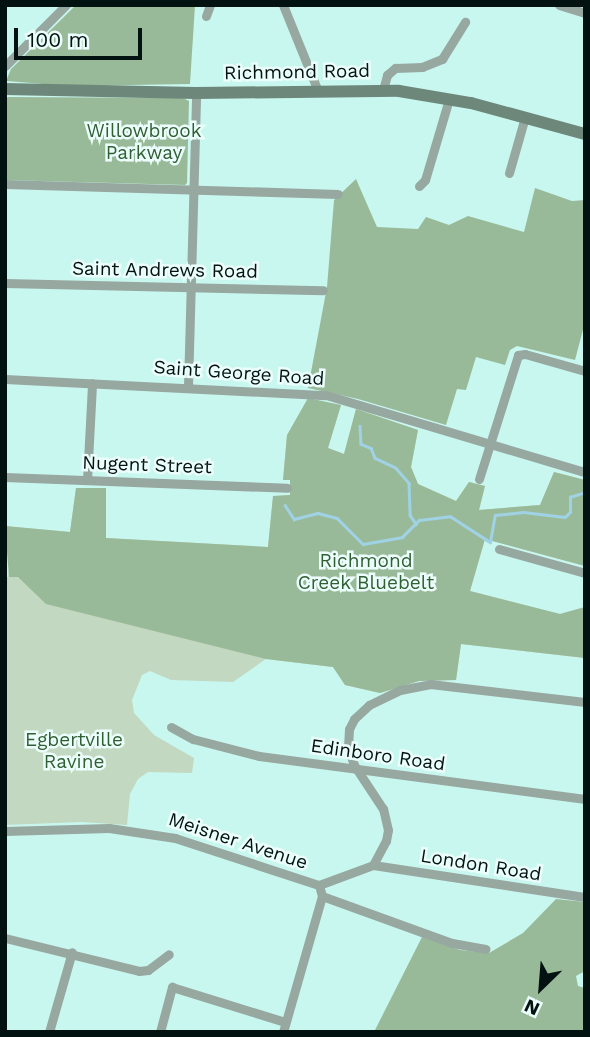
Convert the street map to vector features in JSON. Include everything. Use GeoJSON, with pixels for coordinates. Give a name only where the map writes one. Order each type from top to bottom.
{"type":"FeatureCollection","features":[{"type":"Feature","properties":{"kind":"street"},"geometry":{"type":"LineString","coordinates":[[206,16],[210,5]]}},
{"type":"Feature","properties":{"kind":"street"},"geometry":{"type":"LineString","coordinates":[[283,5],[318,91]]}},
{"type":"Feature","properties":{"kind":"street"},"geometry":{"type":"LineString","coordinates":[[559,5],[585,13]]}},
{"type":"Feature","properties":{"kind":"street"},"geometry":{"type":"LineString","coordinates":[[5,66],[64,6]]}},
{"type":"Feature","properties":{"kind":"street"},"geometry":{"type":"LineString","coordinates":[[383,90],[387,75],[395,68],[422,67],[442,59],[465,22]]}},
{"type":"Feature","properties":{"kind":"street","name":"Richmond Road"},"geometry":{"type":"LineString","coordinates":[[5,89],[197,93],[383,90],[449,99],[585,134]]}},
{"type":"Feature","properties":{"kind":"street"},"geometry":{"type":"LineString","coordinates":[[188,386],[197,93]]}},
{"type":"Feature","properties":{"kind":"street"},"geometry":{"type":"LineString","coordinates":[[419,186],[425,180],[449,99]]}},
{"type":"Feature","properties":{"kind":"street"},"geometry":{"type":"LineString","coordinates":[[509,173],[525,117]]}},
{"type":"Feature","properties":{"kind":"street"},"geometry":{"type":"LineString","coordinates":[[5,184],[338,194]]}},
{"type":"Feature","properties":{"kind":"street","name":"Saint Andrews Road"},"geometry":{"type":"LineString","coordinates":[[5,283],[323,290]]}},
{"type":"Feature","properties":{"kind":"street"},"geometry":{"type":"LineString","coordinates":[[479,480],[516,358],[524,354],[585,371]]}},
{"type":"Feature","properties":{"kind":"street","name":"Saint George Road"},"geometry":{"type":"LineString","coordinates":[[5,379],[188,386],[326,395],[585,472]]}},
{"type":"Feature","properties":{"kind":"street"},"geometry":{"type":"LineString","coordinates":[[87,480],[92,383]]}},
{"type":"Feature","properties":{"kind":"street","name":"Nugent Street"},"geometry":{"type":"LineString","coordinates":[[5,477],[286,488]]}},
{"type":"Feature","properties":{"kind":"street"},"geometry":{"type":"LineString","coordinates":[[499,549],[585,573]]}},
{"type":"Feature","properties":{"kind":"street"},"geometry":{"type":"LineString","coordinates":[[318,885],[373,865],[386,841],[387,820],[351,757],[347,738],[358,713],[392,693],[430,684],[585,702]]}},
{"type":"Feature","properties":{"kind":"street","name":"Edinboro Road"},"geometry":{"type":"LineString","coordinates":[[171,727],[192,739],[258,756],[585,799]]}},
{"type":"Feature","properties":{"kind":"street","name":"Meisner Avenue"},"geometry":{"type":"LineString","coordinates":[[5,831],[109,828],[153,833],[318,885],[322,896],[452,943],[485,949]]}},
{"type":"Feature","properties":{"kind":"street","name":"London Road"},"geometry":{"type":"LineString","coordinates":[[373,865],[585,897]]}},
{"type":"Feature","properties":{"kind":"street"},"geometry":{"type":"LineString","coordinates":[[160,1032],[172,988],[284,1027],[322,896]]}},
{"type":"Feature","properties":{"kind":"street"},"geometry":{"type":"LineString","coordinates":[[5,938],[72,952],[139,971],[148,970],[169,954]]}},
{"type":"Feature","properties":{"kind":"street"},"geometry":{"type":"LineString","coordinates":[[49,1032],[72,952]]}},
{"type":"Feature","properties":{"kind":"green space","name":"Willowbrook Parkway"},"geometry":{"type":"Polygon","coordinates":[[[76,5],[195,5],[190,84],[69,86],[6,81],[11,69],[76,5]]]}},
{"type":"Feature","properties":{"kind":"green space","name":"Willowbrook Parkway"},"geometry":{"type":"Polygon","coordinates":[[[183,98],[189,101],[187,183],[5,180],[5,99],[183,98]]]}},
{"type":"Feature","properties":{"kind":"green space"},"geometry":{"type":"Polygon","coordinates":[[[356,179],[377,227],[418,229],[426,217],[449,225],[468,216],[524,232],[535,188],[572,201],[585,200],[585,322],[575,360],[517,346],[510,350],[505,365],[476,357],[466,390],[457,389],[446,425],[358,399],[308,388],[327,287],[334,200],[356,179]]]}},
{"type":"Feature","properties":{"kind":"green space","name":"Richmond Creek Bluebelt"},"geometry":{"type":"Polygon","coordinates":[[[308,398],[341,405],[328,448],[344,454],[356,409],[418,430],[411,467],[418,484],[456,501],[469,482],[485,486],[479,510],[540,505],[554,472],[585,480],[585,566],[485,539],[470,591],[560,614],[585,607],[585,658],[461,644],[456,680],[419,681],[380,693],[345,685],[333,667],[266,659],[46,604],[18,577],[9,577],[5,526],[70,532],[76,488],[106,488],[106,538],[268,547],[273,496],[290,495],[290,480],[283,480],[287,435],[308,398]]]}},
{"type":"Feature","properties":{"kind":"green space","name":"Richmond Creek Bluebelt"},"geometry":{"type":"Polygon","coordinates":[[[341,405],[328,448],[344,454],[356,409],[418,430],[411,467],[418,484],[456,501],[469,482],[485,486],[479,510],[540,505],[554,472],[585,480],[585,566],[485,539],[470,591],[560,614],[585,607],[585,658],[461,644],[456,680],[419,681],[380,693],[345,685],[333,667],[266,659],[233,682],[171,680],[150,671],[142,675],[132,700],[134,713],[154,735],[194,758],[192,773],[148,772],[138,779],[130,794],[127,825],[81,822],[5,825],[5,577],[8,577],[9,569],[5,526],[70,532],[76,488],[106,488],[106,538],[268,547],[273,496],[290,495],[290,480],[283,480],[287,435],[341,405]]]}},
{"type":"Feature","properties":{"kind":"green space"},"geometry":{"type":"Polygon","coordinates":[[[556,899],[585,902],[585,971],[576,976],[578,986],[585,988],[585,1032],[374,1032],[422,937],[460,950],[489,953],[523,933],[556,899]]]}},
{"type":"Feature","properties":{"kind":"waterway"},"geometry":{"type":"LineString","coordinates":[[360,426],[361,444],[371,448],[375,458],[396,468],[409,483],[410,515],[416,524]]}},
{"type":"Feature","properties":{"kind":"waterway"},"geometry":{"type":"LineString","coordinates":[[285,505],[294,519],[318,513],[337,518],[363,544],[402,537],[419,520],[450,516],[490,542],[495,515],[523,512],[565,517],[570,512],[570,497],[585,492]]}},
{"type":"Feature","properties":{"kind":"park label","name":"Egbertville Ravine"},"geometry":{"type":"Point","coordinates":[74,751]}}]}
